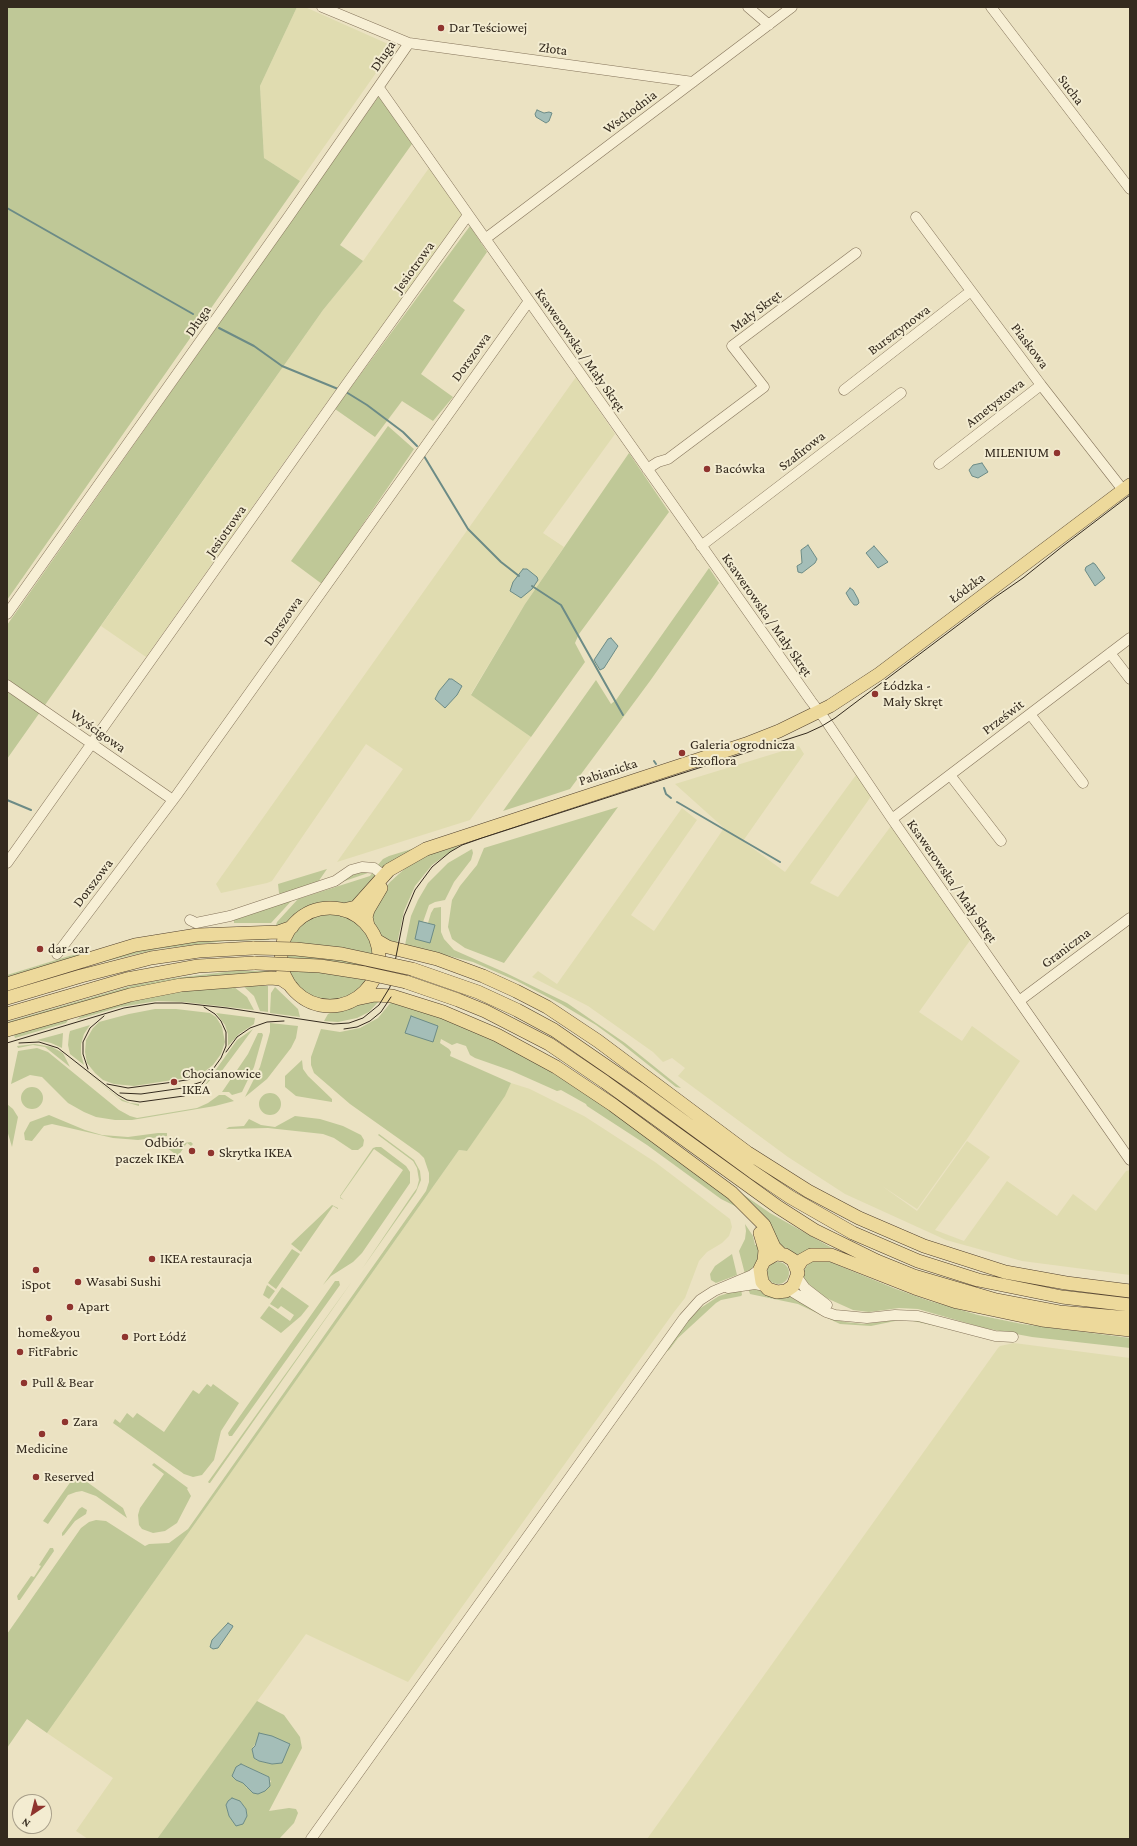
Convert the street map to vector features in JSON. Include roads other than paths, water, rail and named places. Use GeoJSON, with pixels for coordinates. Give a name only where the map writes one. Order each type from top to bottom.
{"type":"FeatureCollection","features":[{"type":"Feature","properties":{"kind":"main road","name":"Łódzka"},"geometry":{"type":"LineString","coordinates":[[819,712],[850,694],[879,674],[1127,489]]}},
{"type":"Feature","properties":{"kind":"main road","name":"Pabianicka"},"geometry":{"type":"LineString","coordinates":[[343,910],[352,909],[358,905],[383,875],[394,866],[436,845],[746,744],[779,731],[819,712]]}},
{"type":"Feature","properties":{"kind":"main road","name":"Pabianicka"},"geometry":{"type":"LineString","coordinates":[[368,926],[367,913],[374,899],[389,878],[406,860]]}},
{"type":"Feature","properties":{"kind":"main road"},"geometry":{"type":"LineString","coordinates":[[7,984],[135,945],[197,935],[278,932],[292,926],[302,917],[316,910],[325,909],[343,910],[359,918],[368,926],[376,940],[379,956],[378,970],[380,979],[384,988],[396,997]]}},
{"type":"Feature","properties":{"kind":"main road"},"geometry":{"type":"LineString","coordinates":[[290,985],[284,972],[282,956],[284,941],[292,926]]}},
{"type":"Feature","properties":{"kind":"main road"},"geometry":{"type":"LineString","coordinates":[[376,940],[388,947],[437,959],[470,971],[506,986],[547,1007],[598,1041],[748,1153],[808,1191],[859,1218],[924,1246],[1005,1272],[1066,1283],[1130,1291]]}},
{"type":"Feature","properties":{"kind":"main road"},"geometry":{"type":"LineString","coordinates":[[7,998],[81,976],[151,958],[199,952],[254,948],[296,949],[342,954],[412,969],[478,992],[517,1010],[554,1030],[621,1075],[766,1181],[822,1216],[860,1236],[918,1261],[991,1283],[1062,1297],[1130,1305]]}},
{"type":"Feature","properties":{"kind":"main road"},"geometry":{"type":"LineString","coordinates":[[7,1014],[90,988],[151,974],[198,966],[255,963],[320,966],[365,973],[406,982],[485,1011],[549,1044],[605,1082],[778,1207],[814,1230],[877,1261],[914,1276],[996,1300],[1059,1312],[1130,1318]]}},
{"type":"Feature","properties":{"kind":"main road"},"geometry":{"type":"LineString","coordinates":[[356,999],[372,983],[378,970]]}},
{"type":"Feature","properties":{"kind":"main road"},"geometry":{"type":"LineString","coordinates":[[7,1030],[130,995],[181,985],[272,978],[281,979],[290,985],[303,998],[322,1006],[338,1006],[356,999],[374,995],[396,997],[498,1034],[556,1067],[613,1105],[732,1192],[764,1225],[774,1247],[781,1254],[793,1260],[797,1273]]}},
{"type":"Feature","properties":{"kind":"main road"},"geometry":{"type":"LineString","coordinates":[[754,1214],[765,1250],[760,1278],[765,1286],[772,1291],[786,1291],[793,1286],[802,1260],[811,1255],[831,1255],[915,1288],[964,1303],[1042,1320],[1130,1330]]}},
{"type":"Feature","properties":{"kind":"main road"},"geometry":{"type":"LineString","coordinates":[[762,1265],[772,1256],[781,1254]]}},
{"type":"Feature","properties":{"kind":"street","name":"Złota"},"geometry":{"type":"LineString","coordinates":[[322,7],[409,43],[693,82]]}},
{"type":"Feature","properties":{"kind":"street"},"geometry":{"type":"LineString","coordinates":[[748,7],[769,24]]}},
{"type":"Feature","properties":{"kind":"street","name":"Wschodnia"},"geometry":{"type":"LineString","coordinates":[[485,239],[792,7]]}},
{"type":"Feature","properties":{"kind":"street","name":"Sucha"},"geometry":{"type":"LineString","coordinates":[[991,7],[1130,189]]}},
{"type":"Feature","properties":{"kind":"street","name":"Długa"},"geometry":{"type":"LineString","coordinates":[[7,614],[409,43]]}},
{"type":"Feature","properties":{"kind":"street","name":"Ksawerowska / Mały Skręt"},"geometry":{"type":"LineString","coordinates":[[378,88],[819,712],[1130,1160]]}},
{"type":"Feature","properties":{"kind":"street","name":"Jesiotrowa"},"geometry":{"type":"LineString","coordinates":[[7,863],[346,384],[468,215]]}},
{"type":"Feature","properties":{"kind":"street","name":"Piaskowa"},"geometry":{"type":"LineString","coordinates":[[916,217],[1041,385],[1127,489]]}},
{"type":"Feature","properties":{"kind":"street","name":"Mały Skręt"},"geometry":{"type":"LineString","coordinates":[[647,469],[658,462],[668,459],[698,438],[764,387],[732,346],[856,253]]}},
{"type":"Feature","properties":{"kind":"street","name":"Bursztynowa"},"geometry":{"type":"LineString","coordinates":[[844,390],[971,291]]}},
{"type":"Feature","properties":{"kind":"street","name":"Dorszowa"},"geometry":{"type":"LineString","coordinates":[[57,954],[173,800],[529,301]]}},
{"type":"Feature","properties":{"kind":"street","name":"Ametystowa"},"geometry":{"type":"LineString","coordinates":[[939,464],[1041,385]]}},
{"type":"Feature","properties":{"kind":"street","name":"Szafirowa"},"geometry":{"type":"LineString","coordinates":[[701,546],[901,393]]}},
{"type":"Feature","properties":{"kind":"street","name":"Prześwit"},"geometry":{"type":"LineString","coordinates":[[892,819],[1130,638]]}},
{"type":"Feature","properties":{"kind":"street"},"geometry":{"type":"LineString","coordinates":[[1110,653],[1130,679]]}},
{"type":"Feature","properties":{"kind":"street","name":"Wyścigowa"},"geometry":{"type":"LineString","coordinates":[[7,685],[173,800]]}},
{"type":"Feature","properties":{"kind":"street"},"geometry":{"type":"LineString","coordinates":[[1030,714],[1083,782]]}},
{"type":"Feature","properties":{"kind":"street"},"geometry":{"type":"LineString","coordinates":[[950,775],[1001,841]]}},
{"type":"Feature","properties":{"kind":"street"},"geometry":{"type":"LineString","coordinates":[[190,920],[196,923],[230,916],[334,881],[351,870],[362,867],[374,868],[383,875]]}},
{"type":"Feature","properties":{"kind":"street","name":"Graniczna"},"geometry":{"type":"LineString","coordinates":[[1020,1001],[1130,918]]}},
{"type":"Feature","properties":{"kind":"street"},"geometry":{"type":"LineString","coordinates":[[311,1839],[684,1318],[706,1297],[725,1285],[752,1275],[762,1265]]}},
{"type":"Feature","properties":{"kind":"street"},"geometry":{"type":"LineString","coordinates":[[797,1273],[805,1288],[814,1297],[838,1311],[841,1315]]}},
{"type":"Feature","properties":{"kind":"street"},"geometry":{"type":"LineString","coordinates":[[706,1297],[728,1288],[755,1284],[765,1286]]}},
{"type":"Feature","properties":{"kind":"street"},"geometry":{"type":"LineString","coordinates":[[786,1291],[795,1293],[826,1312],[834,1315],[867,1318],[895,1315],[918,1316],[989,1334],[1013,1337]]}},
{"type":"Feature","properties":{"kind":"water"},"geometry":{"type":"Polygon","coordinates":[[[537,110],[544,113],[552,113],[549,121],[546,123],[536,117],[535,114],[537,110]]]}},
{"type":"Feature","properties":{"kind":"water"},"geometry":{"type":"Polygon","coordinates":[[[982,463],[988,472],[978,478],[972,476],[969,470],[973,465],[982,463]]]}},
{"type":"Feature","properties":{"kind":"water"},"geometry":{"type":"Polygon","coordinates":[[[808,545],[817,559],[815,563],[802,573],[798,572],[797,566],[802,563],[801,550],[808,545]]]}},
{"type":"Feature","properties":{"kind":"water"},"geometry":{"type":"Polygon","coordinates":[[[874,546],[888,562],[878,568],[866,553],[874,546]]]}},
{"type":"Feature","properties":{"kind":"water"},"geometry":{"type":"Polygon","coordinates":[[[1093,563],[1105,578],[1095,586],[1085,570],[1086,567],[1093,563]]]}},
{"type":"Feature","properties":{"kind":"water"},"geometry":{"type":"Polygon","coordinates":[[[523,569],[527,569],[537,577],[538,580],[532,589],[521,598],[510,591],[513,582],[523,569]]]}},
{"type":"Feature","properties":{"kind":"water"},"geometry":{"type":"Polygon","coordinates":[[[850,588],[853,590],[858,599],[859,603],[857,605],[854,605],[846,593],[850,588]]]}},
{"type":"Feature","properties":{"kind":"water"},"geometry":{"type":"Polygon","coordinates":[[[611,638],[618,646],[604,668],[600,670],[594,660],[608,639],[611,638]]]}},
{"type":"Feature","properties":{"kind":"water"},"geometry":{"type":"Polygon","coordinates":[[[449,679],[452,679],[462,686],[457,695],[445,708],[435,699],[439,691],[449,679]]]}},
{"type":"Feature","properties":{"kind":"water"},"geometry":{"type":"Polygon","coordinates":[[[419,921],[435,925],[430,943],[415,939],[419,921]]]}},
{"type":"Feature","properties":{"kind":"water"},"geometry":{"type":"Polygon","coordinates":[[[411,1016],[438,1026],[433,1042],[405,1033],[411,1016]]]}},
{"type":"Feature","properties":{"kind":"water"},"geometry":{"type":"Polygon","coordinates":[[[228,1623],[233,1626],[232,1628],[218,1648],[213,1649],[210,1647],[212,1640],[228,1623]]]}},
{"type":"Feature","properties":{"kind":"water"},"geometry":{"type":"Polygon","coordinates":[[[259,1733],[272,1736],[290,1744],[282,1763],[272,1764],[259,1761],[254,1758],[252,1749],[255,1746],[259,1733]]]}},
{"type":"Feature","properties":{"kind":"water"},"geometry":{"type":"Polygon","coordinates":[[[241,1764],[269,1777],[270,1786],[265,1791],[258,1794],[253,1793],[243,1783],[236,1780],[232,1776],[236,1767],[241,1764]]]}},
{"type":"Feature","properties":{"kind":"water"},"geometry":{"type":"Polygon","coordinates":[[[232,1798],[240,1801],[246,1809],[247,1816],[243,1824],[236,1826],[229,1816],[226,1805],[232,1798]]]}},
{"type":"Feature","properties":{"kind":"waterway"},"geometry":{"type":"LineString","coordinates":[[7,208],[193,314]]}},
{"type":"Feature","properties":{"kind":"waterway"},"geometry":{"type":"LineString","coordinates":[[219,328],[254,346],[282,366],[338,389]]}},
{"type":"Feature","properties":{"kind":"waterway"},"geometry":{"type":"LineString","coordinates":[[346,392],[367,405],[403,432],[417,446]]}},
{"type":"Feature","properties":{"kind":"waterway"},"geometry":{"type":"LineString","coordinates":[[424,456],[468,529],[501,562],[519,576]]}},
{"type":"Feature","properties":{"kind":"waterway"},"geometry":{"type":"LineString","coordinates":[[532,586],[561,605],[623,715]]}},
{"type":"Feature","properties":{"kind":"waterway"},"geometry":{"type":"LineString","coordinates":[[664,788],[666,794],[671,798]]}},
{"type":"Feature","properties":{"kind":"waterway"},"geometry":{"type":"LineString","coordinates":[[7,800],[31,810]]}},
{"type":"Feature","properties":{"kind":"waterway"},"geometry":{"type":"LineString","coordinates":[[677,802],[780,862]]}},
{"type":"Feature","properties":{"kind":"tram line"},"geometry":{"type":"LineString","coordinates":[[7,1043],[124,1008],[155,1003],[182,1003],[227,1008],[333,1024],[349,1023],[363,1018],[379,1005],[390,987],[404,916],[415,890],[432,867],[450,852],[462,845],[482,838],[807,733],[822,726],[835,718],[994,598],[1023,578],[1130,495]]}},
{"type":"Feature","properties":{"kind":"tram line"},"geometry":{"type":"LineString","coordinates":[[344,1029],[357,1027],[370,1021],[381,1012],[391,997]]}},
{"type":"Feature","properties":{"kind":"tram line"},"geometry":{"type":"LineString","coordinates":[[19,1043],[39,1042],[58,1048],[118,1095],[127,1100],[140,1102],[184,1096],[194,1092],[203,1083],[221,1058],[226,1046],[226,1032],[221,1021],[215,1014],[204,1007]]}},
{"type":"Feature","properties":{"kind":"tram line"},"geometry":{"type":"LineString","coordinates":[[88,1069],[83,1054],[83,1042],[90,1028],[104,1016]]}},
{"type":"Feature","properties":{"kind":"tram line"},"geometry":{"type":"LineString","coordinates":[[226,1052],[237,1037],[250,1028],[267,1022],[284,1021]]}},
{"type":"Feature","properties":{"kind":"tram line"},"geometry":{"type":"LineString","coordinates":[[107,1084],[128,1088],[174,1082],[192,1079],[211,1069]]}},
{"type":"Feature","properties":{"kind":"tram line"},"geometry":{"type":"LineString","coordinates":[[120,1093],[141,1094],[183,1088],[201,1082]]}},
{"type":"Feature","properties":{"kind":"place","name":"Dar Teściowej"},"geometry":{"type":"Point","coordinates":[441,28]}},
{"type":"Feature","properties":{"kind":"place","name":"MILENIUM"},"geometry":{"type":"Point","coordinates":[1057,453]}},
{"type":"Feature","properties":{"kind":"place","name":"Bacówka"},"geometry":{"type":"Point","coordinates":[707,469]}},
{"type":"Feature","properties":{"kind":"place","name":"Łódzka - Mały Skręt"},"geometry":{"type":"Point","coordinates":[875,694]}},
{"type":"Feature","properties":{"kind":"place","name":"Galeria ogrodnicza Exoflora"},"geometry":{"type":"Point","coordinates":[682,753]}},
{"type":"Feature","properties":{"kind":"place","name":"dar-car"},"geometry":{"type":"Point","coordinates":[40,949]}},
{"type":"Feature","properties":{"kind":"place","name":"Chocianowice IKEA"},"geometry":{"type":"Point","coordinates":[174,1082]}},
{"type":"Feature","properties":{"kind":"place","name":"Odbiór paczek IKEA"},"geometry":{"type":"Point","coordinates":[192,1151]}},
{"type":"Feature","properties":{"kind":"place","name":"Skrytka IKEA"},"geometry":{"type":"Point","coordinates":[211,1153]}},
{"type":"Feature","properties":{"kind":"place","name":"IKEA restauracja"},"geometry":{"type":"Point","coordinates":[152,1259]}},
{"type":"Feature","properties":{"kind":"place","name":"iSpot"},"geometry":{"type":"Point","coordinates":[36,1270]}},
{"type":"Feature","properties":{"kind":"place","name":"Wasabi Sushi"},"geometry":{"type":"Point","coordinates":[78,1282]}},
{"type":"Feature","properties":{"kind":"place","name":"Apart"},"geometry":{"type":"Point","coordinates":[70,1307]}},
{"type":"Feature","properties":{"kind":"place","name":"home&you"},"geometry":{"type":"Point","coordinates":[49,1318]}},
{"type":"Feature","properties":{"kind":"place","name":"Port Łódź"},"geometry":{"type":"Point","coordinates":[125,1337]}},
{"type":"Feature","properties":{"kind":"place","name":"FitFabric"},"geometry":{"type":"Point","coordinates":[20,1352]}},
{"type":"Feature","properties":{"kind":"place","name":"Pull & Bear"},"geometry":{"type":"Point","coordinates":[24,1383]}},
{"type":"Feature","properties":{"kind":"place","name":"Zara"},"geometry":{"type":"Point","coordinates":[65,1422]}},
{"type":"Feature","properties":{"kind":"place","name":"Medicine"},"geometry":{"type":"Point","coordinates":[42,1434]}},
{"type":"Feature","properties":{"kind":"place","name":"Reserved"},"geometry":{"type":"Point","coordinates":[36,1477]}}]}
